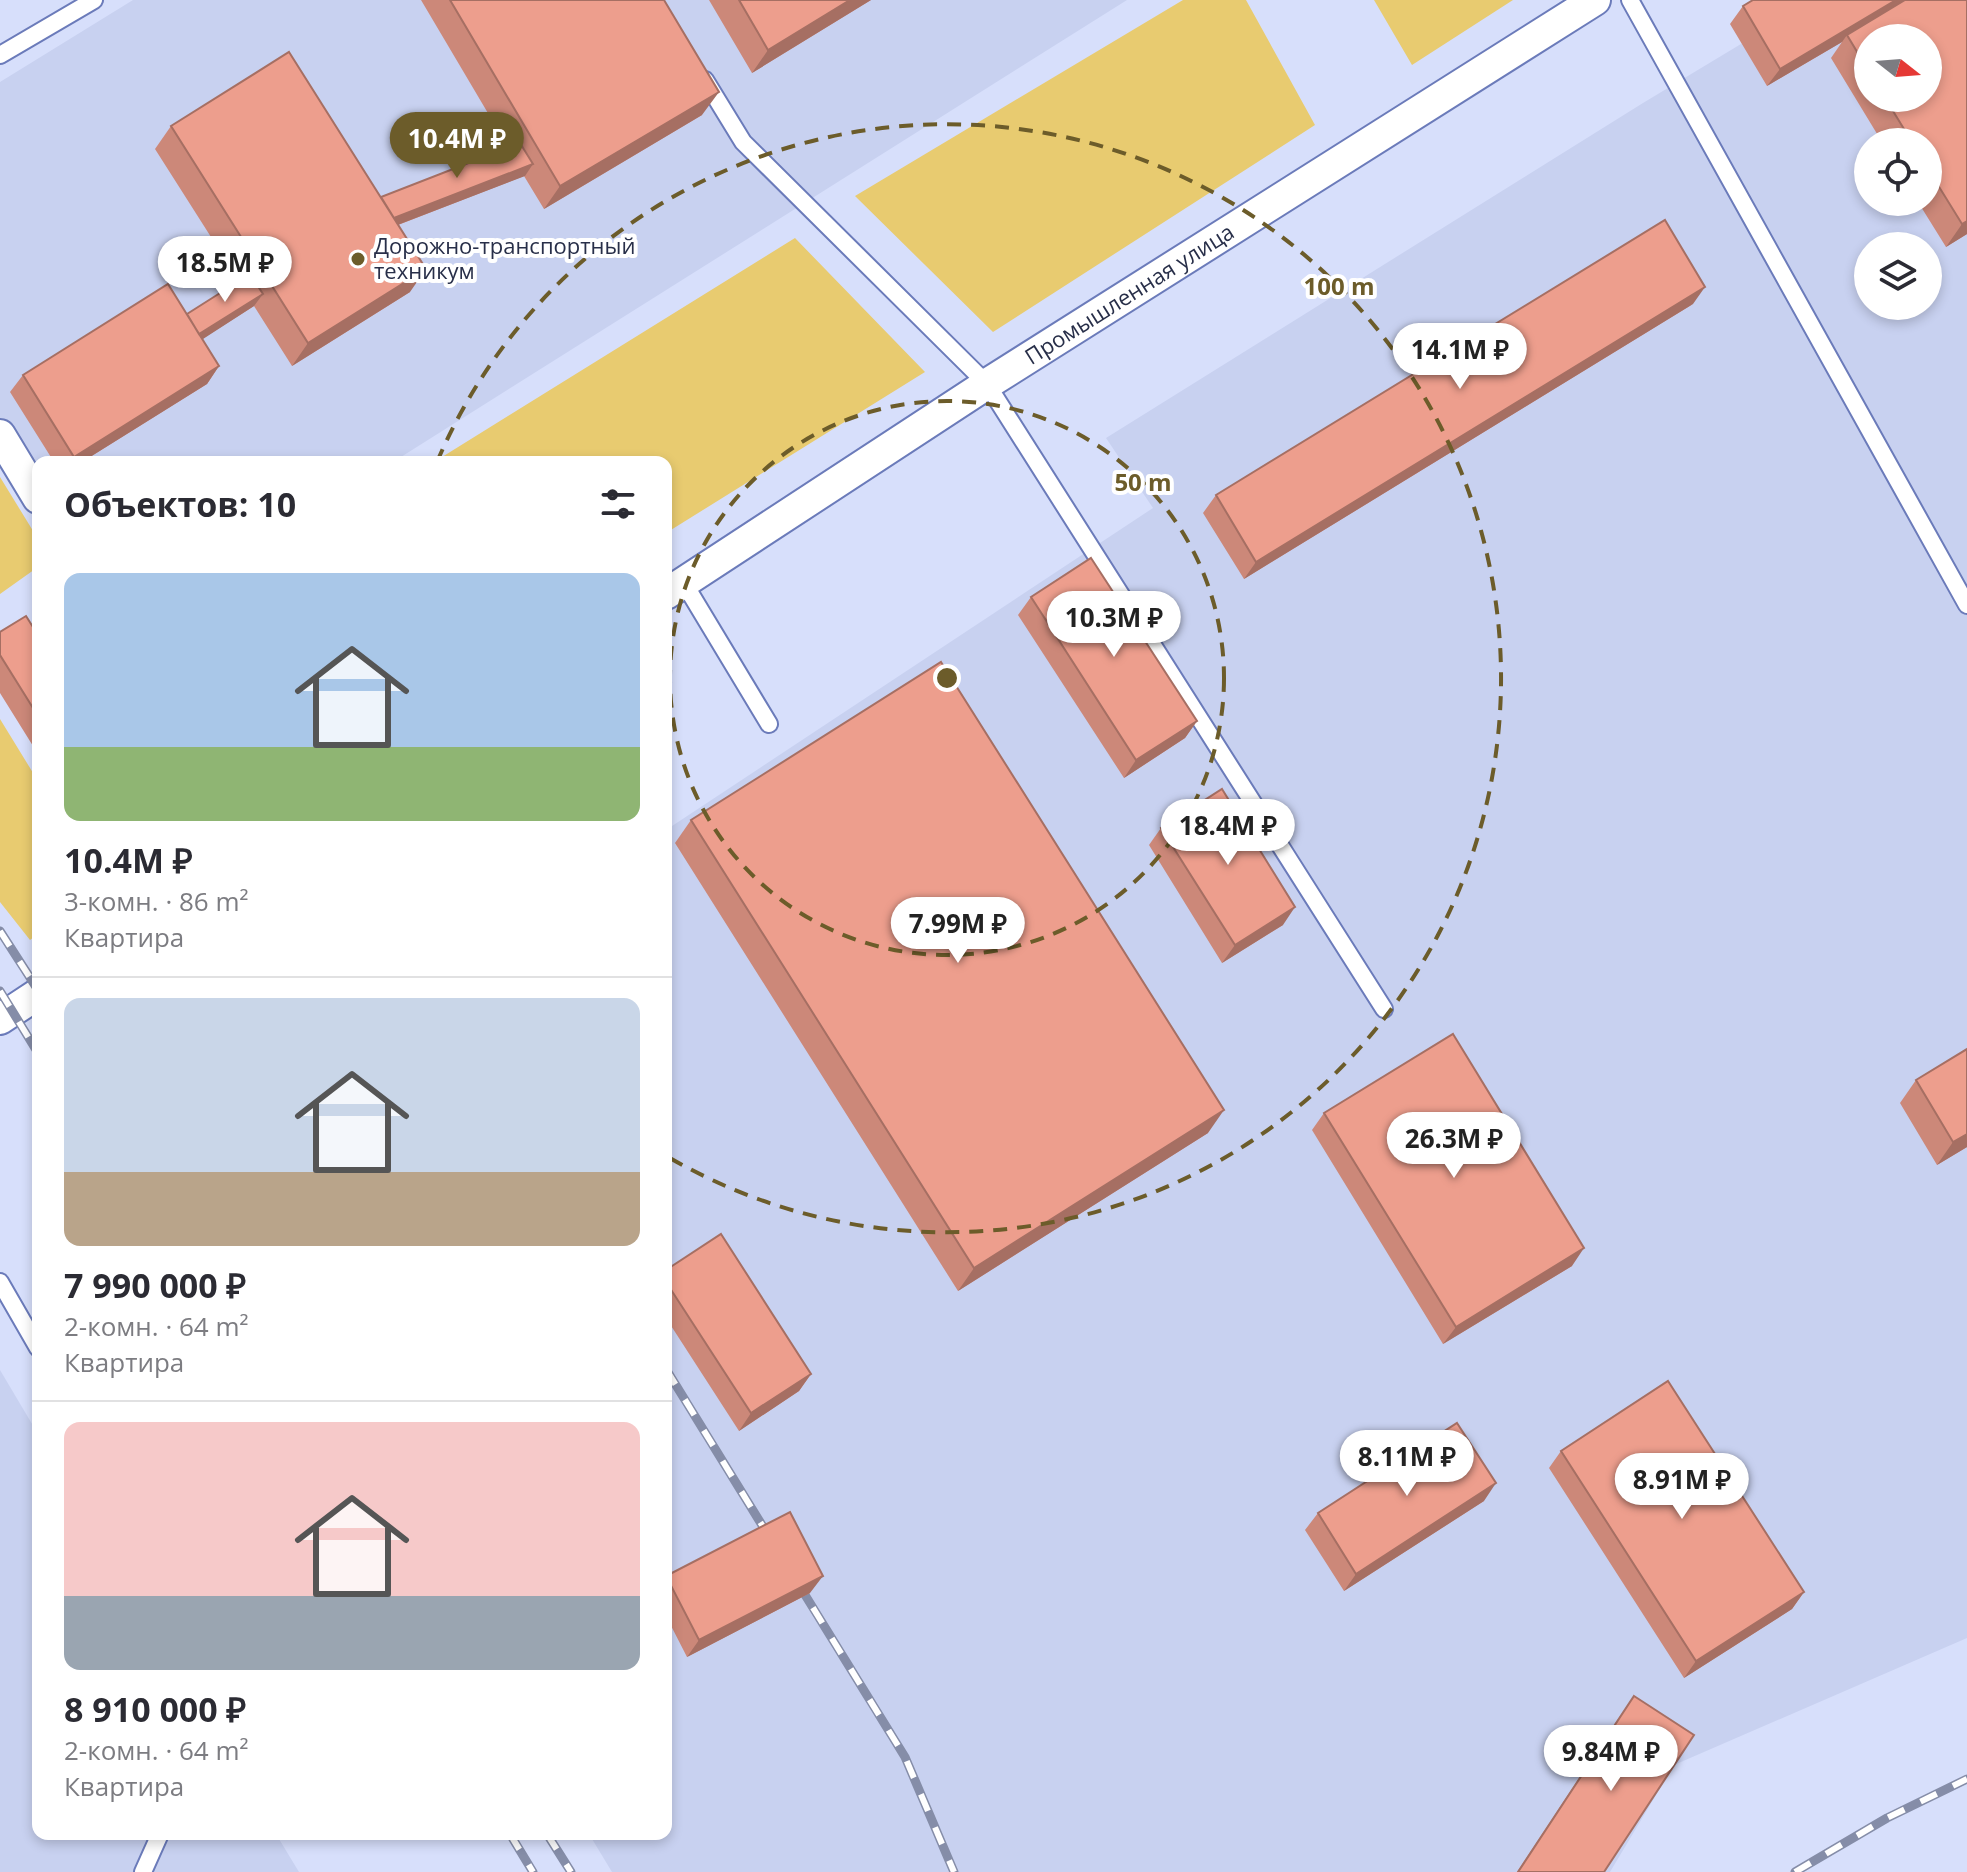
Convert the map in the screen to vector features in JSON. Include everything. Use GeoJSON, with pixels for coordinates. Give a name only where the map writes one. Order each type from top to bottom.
{"type":"FeatureCollection","features":[{"type":"Feature","properties":{"kind":"street","name":"Промышленная улица"},"geometry":{"type":"LineString","coordinates":[[675,588],[987,384],[1595,0]]}},
{"type":"Feature","properties":{"kind":"street"},"geometry":{"type":"LineString","coordinates":[[0,435],[32,488]]}},
{"type":"Feature","properties":{"kind":"street"},"geometry":{"type":"LineString","coordinates":[[0,1019],[32,998]]}},
{"type":"Feature","properties":{"kind":"lane"},"geometry":{"type":"LineString","coordinates":[[0,55],[94,0]]}},
{"type":"Feature","properties":{"kind":"lane"},"geometry":{"type":"LineString","coordinates":[[1630,0],[1967,605]]}},
{"type":"Feature","properties":{"kind":"lane"},"geometry":{"type":"LineString","coordinates":[[695,65],[743,142],[987,384],[1384,1009]]}},
{"type":"Feature","properties":{"kind":"lane"},"geometry":{"type":"LineString","coordinates":[[675,588],[769,724]]}},
{"type":"Feature","properties":{"kind":"lane"},"geometry":{"type":"LineString","coordinates":[[0,1282],[32,1338]]}},
{"type":"Feature","properties":{"kind":"lane"},"geometry":{"type":"LineString","coordinates":[[143,1872],[157,1840]]}},
{"type":"Feature","properties":{"kind":"shaded area","name":"Дорожно-транспортный техникум"},"geometry":{"type":"Polygon","coordinates":[[[133,0],[1127,0],[403,456],[32,456],[32,488],[0,435],[0,82],[133,0]]]}},
{"type":"Feature","properties":{"kind":"shaded area"},"geometry":{"type":"Polygon","coordinates":[[[1183,0],[1246,0],[1315,125],[993,332],[855,196],[1183,0]]]}},
{"type":"Feature","properties":{"kind":"shaded area"},"geometry":{"type":"Polygon","coordinates":[[[1374,0],[1513,0],[1412,65],[1374,0]]]}},
{"type":"Feature","properties":{"kind":"shaded area"},"geometry":{"type":"Polygon","coordinates":[[[1814,0],[1967,0],[1967,1638],[1674,1765],[1610,1872],[612,1872],[593,1840],[672,1840],[672,826],[1153,508],[1106,438],[1814,0]]]}},
{"type":"Feature","properties":{"kind":"shaded area"},"geometry":{"type":"Polygon","coordinates":[[[795,238],[925,372],[672,529],[672,456],[444,456],[795,238]]]}},
{"type":"Feature","properties":{"kind":"shaded area"},"geometry":{"type":"Polygon","coordinates":[[[0,477],[32,529],[32,571],[0,594],[0,477]]]}},
{"type":"Feature","properties":{"kind":"shaded area"},"geometry":{"type":"Polygon","coordinates":[[[0,719],[32,771],[32,938],[30,940],[0,902],[0,719]]]}},
{"type":"Feature","properties":{"kind":"shaded area"},"geometry":{"type":"Polygon","coordinates":[[[0,1370],[32,1424],[32,1840],[280,1840],[299,1872],[0,1872],[0,1370]]]}},
{"type":"Feature","properties":{"kind":"building"},"geometry":{"type":"Polygon","coordinates":[[[450,0],[664,0],[719,92],[560,186],[450,0]]]}},
{"type":"Feature","properties":{"kind":"building"},"geometry":{"type":"Polygon","coordinates":[[[739,0],[850,0],[768,50],[739,0]]]}},
{"type":"Feature","properties":{"kind":"building"},"geometry":{"type":"Polygon","coordinates":[[[1753,0],[1896,0],[1780,69],[1743,6],[1753,0]]]}},
{"type":"Feature","properties":{"kind":"building"},"geometry":{"type":"Polygon","coordinates":[[[1905,0],[1967,0],[1967,221],[1962,224],[1942,192],[1942,128],[1903,128],[1894,112],[1942,112],[1942,24],[1865,24],[1905,0]]]}},
{"type":"Feature","properties":{"kind":"building"},"geometry":{"type":"Polygon","coordinates":[[[1854,31],[1854,47],[1847,35],[1854,31]]]}},
{"type":"Feature","properties":{"kind":"building"},"geometry":{"type":"Polygon","coordinates":[[[289,52],[426,269],[308,343],[171,126],[289,52]]]}},
{"type":"Feature","properties":{"kind":"building"},"geometry":{"type":"Polygon","coordinates":[[[520,143],[533,164],[394,218],[381,197],[520,143]]]}},
{"type":"Feature","properties":{"kind":"building"},"geometry":{"type":"Polygon","coordinates":[[[1665,220],[1705,287],[1256,562],[1216,495],[1665,220]]]}},
{"type":"Feature","properties":{"kind":"building"},"geometry":{"type":"Polygon","coordinates":[[[250,274],[263,294],[199,334],[187,314],[250,274]]]}},
{"type":"Feature","properties":{"kind":"building"},"geometry":{"type":"Polygon","coordinates":[[[168,284],[219,366],[76,456],[23,375],[168,284]]]}},
{"type":"Feature","properties":{"kind":"building"},"geometry":{"type":"Polygon","coordinates":[[[1091,558],[1197,721],[1136,760],[1031,597],[1091,558]]]}},
{"type":"Feature","properties":{"kind":"building"},"geometry":{"type":"Polygon","coordinates":[[[26,616],[32,626],[32,706],[0,655],[0,632],[26,616]]]}},
{"type":"Feature","properties":{"kind":"building"},"geometry":{"type":"Polygon","coordinates":[[[941,662],[1224,1110],[974,1268],[691,820],[941,662]]]}},
{"type":"Feature","properties":{"kind":"building"},"geometry":{"type":"Polygon","coordinates":[[[1222,789],[1295,907],[1235,945],[1161,828],[1222,789]]]}},
{"type":"Feature","properties":{"kind":"building"},"geometry":{"type":"Polygon","coordinates":[[[1453,1034],[1584,1248],[1456,1327],[1324,1113],[1453,1034]]]}},
{"type":"Feature","properties":{"kind":"building"},"geometry":{"type":"Polygon","coordinates":[[[1967,1049],[1967,1134],[1953,1142],[1916,1080],[1967,1049]]]}},
{"type":"Feature","properties":{"kind":"building"},"geometry":{"type":"Polygon","coordinates":[[[721,1234],[811,1374],[751,1413],[672,1291],[672,1266],[721,1234]]]}},
{"type":"Feature","properties":{"kind":"building"},"geometry":{"type":"Polygon","coordinates":[[[1668,1381],[1804,1592],[1696,1661],[1561,1451],[1668,1381]]]}},
{"type":"Feature","properties":{"kind":"building"},"geometry":{"type":"Polygon","coordinates":[[[1457,1423],[1496,1483],[1356,1574],[1318,1513],[1457,1423]]]}},
{"type":"Feature","properties":{"kind":"building"},"geometry":{"type":"Polygon","coordinates":[[[790,1512],[823,1576],[699,1640],[672,1588],[672,1573],[790,1512]]]}},
{"type":"Feature","properties":{"kind":"building"},"geometry":{"type":"Polygon","coordinates":[[[1634,1696],[1694,1735],[1604,1872],[1518,1872],[1634,1696]]]}},
{"type":"Feature","properties":{"kind":"railway"},"geometry":{"type":"LineString","coordinates":[[0,931],[32,981]]}},
{"type":"Feature","properties":{"kind":"railway"},"geometry":{"type":"LineString","coordinates":[[0,991],[32,1043]]}},
{"type":"Feature","properties":{"kind":"railway"},"geometry":{"type":"LineString","coordinates":[[672,1379],[773,1543]]}},
{"type":"Feature","properties":{"kind":"railway"},"geometry":{"type":"LineString","coordinates":[[794,1577],[905,1757],[954,1872]]}},
{"type":"Feature","properties":{"kind":"railway"},"geometry":{"type":"LineString","coordinates":[[1795,1872],[1887,1818],[1967,1779]]}},
{"type":"Feature","properties":{"kind":"railway"},"geometry":{"type":"LineString","coordinates":[[514,1840],[533,1872]]}},
{"type":"Feature","properties":{"kind":"railway"},"geometry":{"type":"LineString","coordinates":[[551,1840],[571,1872]]}},
{"type":"Feature","properties":{"kind":"place","name":"Дорожно-транспортный техникум"},"geometry":{"type":"Point","coordinates":[358,259]}}]}
